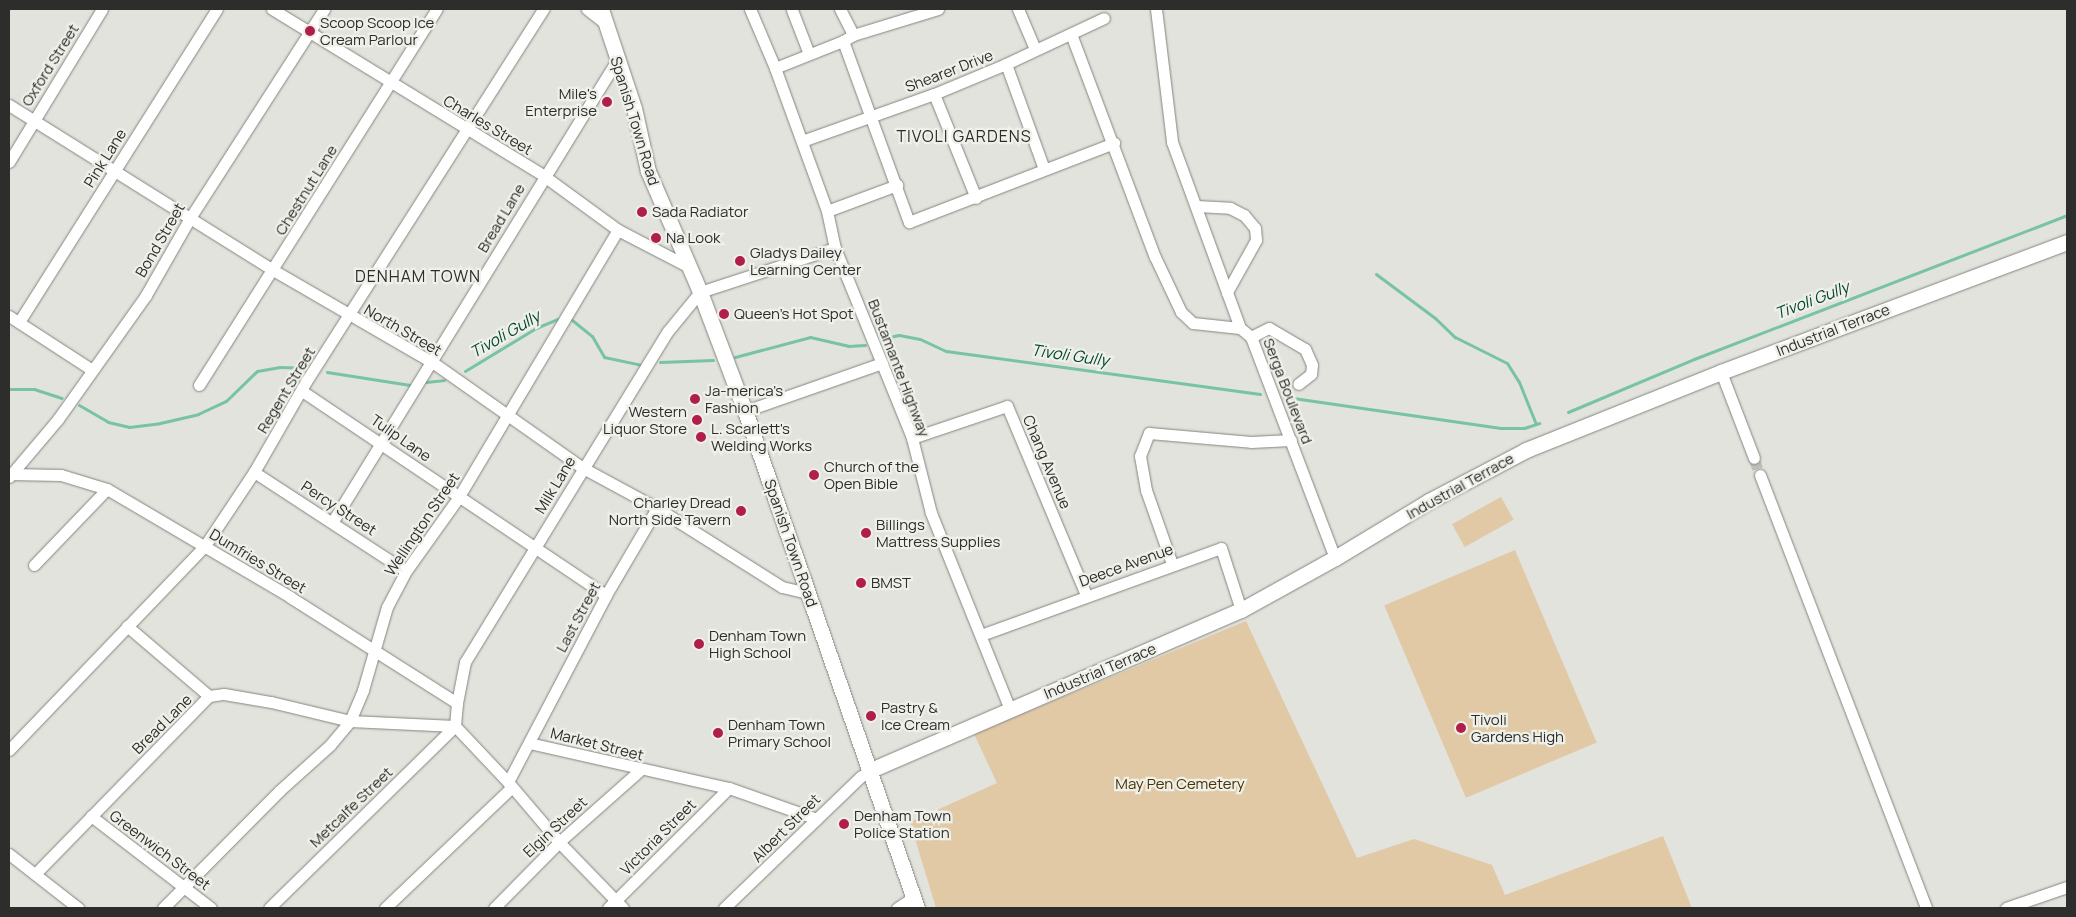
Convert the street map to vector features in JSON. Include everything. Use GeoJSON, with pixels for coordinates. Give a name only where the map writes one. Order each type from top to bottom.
{"type":"FeatureCollection","features":[{"type":"Feature","properties":{"kind":"street","name":"Oxford Street"},"geometry":{"type":"LineString","coordinates":[[9,162],[102,9]]}},
{"type":"Feature","properties":{"kind":"street","name":"Pink Lane"},"geometry":{"type":"LineString","coordinates":[[14,319],[116,169],[217,9]]}},
{"type":"Feature","properties":{"kind":"street","name":"Charles Street"},"geometry":{"type":"LineString","coordinates":[[272,9],[544,176],[618,230],[689,267]]}},
{"type":"Feature","properties":{"kind":"street","name":"Bond Street"},"geometry":{"type":"LineString","coordinates":[[9,475],[58,419],[146,295],[190,218],[324,9]]}},
{"type":"Feature","properties":{"kind":"street","name":"Chestnut Lane"},"geometry":{"type":"LineString","coordinates":[[199,385],[436,9]]}},
{"type":"Feature","properties":{"kind":"street","name":"Regent Street"},"geometry":{"type":"LineString","coordinates":[[9,750],[204,547],[254,472],[302,391],[543,9]]}},
{"type":"Feature","properties":{"kind":"street"},"geometry":{"type":"LineString","coordinates":[[587,9],[603,16]]}},
{"type":"Feature","properties":{"kind":"street","name":"Bustamante Highway"},"geometry":{"type":"LineString","coordinates":[[750,9],[775,68],[827,211],[835,248],[912,438],[931,513],[1010,710]]}},
{"type":"Feature","properties":{"kind":"street"},"geometry":{"type":"LineString","coordinates":[[840,9],[869,116],[897,185],[909,222],[976,198],[1044,169],[1114,144]]}},
{"type":"Feature","properties":{"kind":"street"},"geometry":{"type":"LineString","coordinates":[[775,68],[911,13],[938,9]]}},
{"type":"Feature","properties":{"kind":"street"},"geometry":{"type":"LineString","coordinates":[[1018,9],[1035,49]]}},
{"type":"Feature","properties":{"kind":"street"},"geometry":{"type":"LineString","coordinates":[[1156,9],[1172,142],[1240,328]]}},
{"type":"Feature","properties":{"kind":"street"},"geometry":{"type":"LineString","coordinates":[[792,10],[809,54]]}},
{"type":"Feature","properties":{"kind":"street","name":"Spanish Town Road"},"geometry":{"type":"LineString","coordinates":[[603,16],[634,108],[648,171],[700,292],[745,411],[871,770],[915,903]]}},
{"type":"Feature","properties":{"kind":"street","name":"Shearer Drive"},"geometry":{"type":"LineString","coordinates":[[802,141],[934,94],[1006,64],[1104,18]]}},
{"type":"Feature","properties":{"kind":"street","name":"Serga Boulevard"},"geometry":{"type":"LineString","coordinates":[[1071,34],[1155,257],[1184,318],[1193,323],[1240,328],[1251,336],[1335,558]]}},
{"type":"Feature","properties":{"kind":"street","name":"Bread Lane"},"geometry":{"type":"LineString","coordinates":[[333,521],[383,443],[544,176],[617,60]]}},
{"type":"Feature","properties":{"kind":"street"},"geometry":{"type":"LineString","coordinates":[[1006,64],[1044,169]]}},
{"type":"Feature","properties":{"kind":"street"},"geometry":{"type":"LineString","coordinates":[[934,94],[976,198]]}},
{"type":"Feature","properties":{"kind":"street","name":"North Street"},"geometry":{"type":"LineString","coordinates":[[9,105],[116,169],[273,270],[432,362],[507,417],[583,468],[657,508],[782,587],[808,593]]}},
{"type":"Feature","properties":{"kind":"street"},"geometry":{"type":"LineString","coordinates":[[827,211],[897,185]]}},
{"type":"Feature","properties":{"kind":"street"},"geometry":{"type":"LineString","coordinates":[[1196,206],[1230,208],[1244,215],[1255,228],[1256,240],[1227,292]]}},
{"type":"Feature","properties":{"kind":"street","name":"Wellington Street"},"geometry":{"type":"LineString","coordinates":[[163,908],[279,792],[330,745],[350,721],[362,690],[372,650],[387,607],[406,571],[458,498],[618,230]]}},
{"type":"Feature","properties":{"kind":"street","name":"Industrial Terrace"},"geometry":{"type":"LineString","coordinates":[[871,770],[1241,610],[1335,558],[1429,501],[1526,450],[1721,372],[2067,242]]}},
{"type":"Feature","properties":{"kind":"street"},"geometry":{"type":"LineString","coordinates":[[700,292],[835,248]]}},
{"type":"Feature","properties":{"kind":"street","name":"Milk Lane"},"geometry":{"type":"LineString","coordinates":[[457,703],[465,662],[668,331],[700,292]]}},
{"type":"Feature","properties":{"kind":"street"},"geometry":{"type":"LineString","coordinates":[[14,319],[92,370]]}},
{"type":"Feature","properties":{"kind":"street"},"geometry":{"type":"LineString","coordinates":[[1251,336],[1269,328],[1305,349],[1312,365],[1311,374],[1298,384]]}},
{"type":"Feature","properties":{"kind":"street"},"geometry":{"type":"LineString","coordinates":[[745,411],[882,363]]}},
{"type":"Feature","properties":{"kind":"street"},"geometry":{"type":"LineString","coordinates":[[1721,372],[1754,458]]}},
{"type":"Feature","properties":{"kind":"street","name":"Tulip Lane"},"geometry":{"type":"LineString","coordinates":[[302,391],[383,443],[458,498],[536,547],[606,595]]}},
{"type":"Feature","properties":{"kind":"street","name":"Chang Avenue"},"geometry":{"type":"LineString","coordinates":[[912,438],[1008,406],[1086,595]]}},
{"type":"Feature","properties":{"kind":"street"},"geometry":{"type":"LineString","coordinates":[[1172,564],[1146,490],[1140,456],[1150,433],[1251,442],[1291,440]]}},
{"type":"Feature","properties":{"kind":"street","name":"Percy Street"},"geometry":{"type":"LineString","coordinates":[[254,472],[333,521],[406,571]]}},
{"type":"Feature","properties":{"kind":"street","name":"Dumfries Street"},"geometry":{"type":"LineString","coordinates":[[9,475],[61,475],[107,489],[457,703]]}},
{"type":"Feature","properties":{"kind":"street"},"geometry":{"type":"LineString","coordinates":[[1760,475],[1926,908]]}},
{"type":"Feature","properties":{"kind":"street"},"geometry":{"type":"LineString","coordinates":[[34,565],[107,489]]}},
{"type":"Feature","properties":{"kind":"street","name":"Last Street"},"geometry":{"type":"LineString","coordinates":[[529,743],[606,595],[657,508]]}},
{"type":"Feature","properties":{"kind":"street","name":"Deece Avenue"},"geometry":{"type":"LineString","coordinates":[[981,635],[1086,595],[1221,548],[1241,610]]}},
{"type":"Feature","properties":{"kind":"street"},"geometry":{"type":"LineString","coordinates":[[127,626],[209,696]]}},
{"type":"Feature","properties":{"kind":"street","name":"Bread Lane"},"geometry":{"type":"LineString","coordinates":[[35,874],[209,696],[224,694],[271,702],[350,721]]}},
{"type":"Feature","properties":{"kind":"street"},"geometry":{"type":"LineString","coordinates":[[455,726],[457,703]]}},
{"type":"Feature","properties":{"kind":"street"},"geometry":{"type":"LineString","coordinates":[[350,721],[455,726],[510,784],[616,906]]}},
{"type":"Feature","properties":{"kind":"street","name":"Metcalfe Street"},"geometry":{"type":"LineString","coordinates":[[269,908],[455,726]]}},
{"type":"Feature","properties":{"kind":"street","name":"Market Street"},"geometry":{"type":"LineString","coordinates":[[510,784],[529,743],[559,748],[640,770],[729,788],[817,819]]}},
{"type":"Feature","properties":{"kind":"street","name":"Elgin Street"},"geometry":{"type":"LineString","coordinates":[[494,908],[559,842],[640,770]]}},
{"type":"Feature","properties":{"kind":"street","name":"Albert Street"},"geometry":{"type":"LineString","coordinates":[[724,908],[871,770]]}},
{"type":"Feature","properties":{"kind":"street"},"geometry":{"type":"LineString","coordinates":[[385,908],[510,784]]}},
{"type":"Feature","properties":{"kind":"street","name":"Victoria Street"},"geometry":{"type":"LineString","coordinates":[[616,906],[729,788]]}},
{"type":"Feature","properties":{"kind":"street","name":"Greenwich Street"},"geometry":{"type":"LineString","coordinates":[[91,816],[211,908]]}},
{"type":"Feature","properties":{"kind":"street"},"geometry":{"type":"LineString","coordinates":[[9,854],[78,908]]}},
{"type":"Feature","properties":{"kind":"street"},"geometry":{"type":"LineString","coordinates":[[2006,908],[2067,887]]}},
{"type":"Feature","properties":{"kind":"street"},"geometry":{"type":"LineString","coordinates":[[897,908],[915,903]]}},
{"type":"Feature","properties":{"kind":"green space"},"geometry":{"type":"Polygon","coordinates":[[[1501,497],[1514,520],[1465,547],[1452,524],[1501,497]]]}},
{"type":"Feature","properties":{"kind":"green space"},"geometry":{"type":"Polygon","coordinates":[[[1515,550],[1597,742],[1466,798],[1384,605],[1515,550]]]}},
{"type":"Feature","properties":{"kind":"green space","name":"May Pen Cemetery"},"geometry":{"type":"Polygon","coordinates":[[[1246,621],[1357,858],[1414,839],[1492,865],[1505,895],[1663,836],[1692,908],[936,908],[910,822],[997,783],[974,734],[1246,621]]]}},
{"type":"Feature","properties":{"kind":"waterway","name":"Tivoli Gully"},"geometry":{"type":"LineString","coordinates":[[1568,412],[1694,359],[2067,215]]}},
{"type":"Feature","properties":{"kind":"waterway"},"geometry":{"type":"LineString","coordinates":[[1376,274],[1435,318],[1455,337],[1507,363],[1519,382],[1536,424]]}},
{"type":"Feature","properties":{"kind":"waterway","name":"Tivoli Gully"},"geometry":{"type":"LineString","coordinates":[[465,371],[536,328],[557,319]]}},
{"type":"Feature","properties":{"kind":"waterway","name":"Tivoli Gully"},"geometry":{"type":"LineString","coordinates":[[572,320],[592,336],[604,357],[641,365]]}},
{"type":"Feature","properties":{"kind":"waterway","name":"Tivoli Gully"},"geometry":{"type":"LineString","coordinates":[[881,339],[899,335],[920,339],[946,351],[1260,394]]}},
{"type":"Feature","properties":{"kind":"waterway","name":"Tivoli Gully"},"geometry":{"type":"LineString","coordinates":[[735,357],[810,337],[848,346],[865,345]]}},
{"type":"Feature","properties":{"kind":"waterway","name":"Tivoli Gully"},"geometry":{"type":"LineString","coordinates":[[660,362],[713,360]]}},
{"type":"Feature","properties":{"kind":"waterway","name":"Tivoli Gully"},"geometry":{"type":"LineString","coordinates":[[79,405],[108,422],[129,427],[160,423],[198,414],[226,401],[257,371],[279,367],[304,368]]}},
{"type":"Feature","properties":{"kind":"waterway","name":"Tivoli Gully"},"geometry":{"type":"LineString","coordinates":[[327,372],[410,385]]}},
{"type":"Feature","properties":{"kind":"waterway","name":"Tivoli Gully"},"geometry":{"type":"LineString","coordinates":[[426,382],[444,380]]}},
{"type":"Feature","properties":{"kind":"waterway","name":"Tivoli Gully"},"geometry":{"type":"LineString","coordinates":[[9,389],[34,389],[62,398]]}},
{"type":"Feature","properties":{"kind":"waterway","name":"Tivoli Gully"},"geometry":{"type":"LineString","coordinates":[[1286,397],[1501,428],[1524,428],[1539,423]]}},
{"type":"Feature","properties":{"kind":"tunnel"},"geometry":{"type":"LineString","coordinates":[[1754,458],[1760,475]]}},
{"type":"Feature","properties":{"kind":"place","name":"Scoop Scoop Ice Cream Parlour"},"geometry":{"type":"Point","coordinates":[310,31]}},
{"type":"Feature","properties":{"kind":"place","name":"Mile's Enterprise"},"geometry":{"type":"Point","coordinates":[607,102]}},
{"type":"Feature","properties":{"kind":"place","name":"Sada Radiator"},"geometry":{"type":"Point","coordinates":[642,212]}},
{"type":"Feature","properties":{"kind":"place","name":"Na Look"},"geometry":{"type":"Point","coordinates":[656,238]}},
{"type":"Feature","properties":{"kind":"place","name":"Gladys Dailey Learning Center"},"geometry":{"type":"Point","coordinates":[740,261]}},
{"type":"Feature","properties":{"kind":"place","name":"Queen's Hot Spot"},"geometry":{"type":"Point","coordinates":[724,314]}},
{"type":"Feature","properties":{"kind":"place","name":"Ja-merica's Fashion"},"geometry":{"type":"Point","coordinates":[695,399]}},
{"type":"Feature","properties":{"kind":"place","name":"Western Liquor Store"},"geometry":{"type":"Point","coordinates":[697,420]}},
{"type":"Feature","properties":{"kind":"place","name":"L. Scarlett's Welding Works"},"geometry":{"type":"Point","coordinates":[701,437]}},
{"type":"Feature","properties":{"kind":"place","name":"Church of the Open Bible"},"geometry":{"type":"Point","coordinates":[814,475]}},
{"type":"Feature","properties":{"kind":"place","name":"Charley Dread North Side Tavern"},"geometry":{"type":"Point","coordinates":[741,511]}},
{"type":"Feature","properties":{"kind":"place","name":"Billings Mattress Supplies"},"geometry":{"type":"Point","coordinates":[866,533]}},
{"type":"Feature","properties":{"kind":"place","name":"BMST"},"geometry":{"type":"Point","coordinates":[861,583]}},
{"type":"Feature","properties":{"kind":"place","name":"Denham Town High School"},"geometry":{"type":"Point","coordinates":[699,644]}},
{"type":"Feature","properties":{"kind":"place","name":"Pastry & Ice Cream"},"geometry":{"type":"Point","coordinates":[871,716]}},
{"type":"Feature","properties":{"kind":"place","name":"Tivoli Gardens High"},"geometry":{"type":"Point","coordinates":[1461,728]}},
{"type":"Feature","properties":{"kind":"place","name":"Denham Town Primary School"},"geometry":{"type":"Point","coordinates":[718,733]}},
{"type":"Feature","properties":{"kind":"place","name":"Denham Town Police Station"},"geometry":{"type":"Point","coordinates":[844,824]}},
{"type":"Feature","properties":{"kind":"district","name":"TIVOLI GARDENS"},"geometry":{"type":"Point","coordinates":[964,136]}},
{"type":"Feature","properties":{"kind":"district","name":"DENHAM TOWN"},"geometry":{"type":"Point","coordinates":[418,276]}}]}
